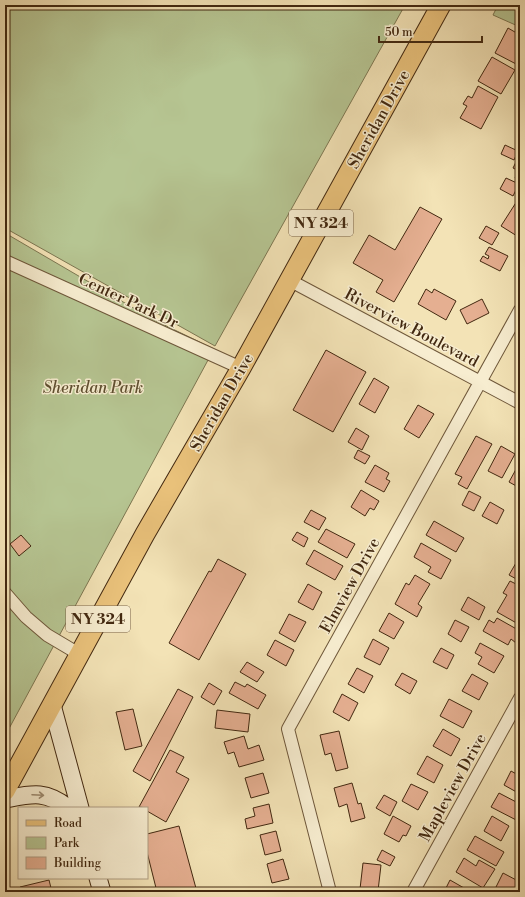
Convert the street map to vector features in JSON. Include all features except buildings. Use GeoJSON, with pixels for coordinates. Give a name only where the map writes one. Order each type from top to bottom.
{"type":"FeatureCollection","features":[{"type":"Feature","properties":{"kind":"main road","name":"Sheridan Drive"},"geometry":{"type":"LineString","coordinates":[[52,705],[145,534],[240,368],[441,5]]}},
{"type":"Feature","properties":{"kind":"main road","name":"NY 324"},"geometry":{"type":"LineString","coordinates":[[5,791],[52,705]]}},
{"type":"Feature","properties":{"kind":"main road"},"geometry":{"type":"LineString","coordinates":[[52,705],[80,807]]}},
{"type":"Feature","properties":{"kind":"main road"},"geometry":{"type":"LineString","coordinates":[[5,798],[42,794],[50,796],[66,807]]}},
{"type":"Feature","properties":{"kind":"main road"},"geometry":{"type":"LineString","coordinates":[[98,879],[102,892]]}},
{"type":"Feature","properties":{"kind":"street","name":"Center Park Dr"},"geometry":{"type":"LineString","coordinates":[[5,261],[240,368]]}},
{"type":"Feature","properties":{"kind":"street","name":"Riverview Boulevard"},"geometry":{"type":"LineString","coordinates":[[289,280],[520,403]]}},
{"type":"Feature","properties":{"kind":"street","name":"Elmview Drive"},"geometry":{"type":"LineString","coordinates":[[330,892],[288,729],[520,310]]}},
{"type":"Feature","properties":{"kind":"street"},"geometry":{"type":"LineString","coordinates":[[5,593],[26,617],[47,635],[79,654]]}},
{"type":"Feature","properties":{"kind":"street","name":"Mapleview Drive"},"geometry":{"type":"LineString","coordinates":[[413,892],[520,698]]}},
{"type":"Feature","properties":{"kind":"green space"},"geometry":{"type":"Polygon","coordinates":[[[5,5],[405,5],[215,346],[5,228],[5,5]]]}},
{"type":"Feature","properties":{"kind":"green space"},"geometry":{"type":"Polygon","coordinates":[[[498,5],[520,5],[520,27],[493,15],[498,5]]]}},
{"type":"Feature","properties":{"kind":"green space","name":"Sheridan Park"},"geometry":{"type":"Polygon","coordinates":[[[5,233],[154,320],[214,349],[5,736],[5,233]]]}}]}
